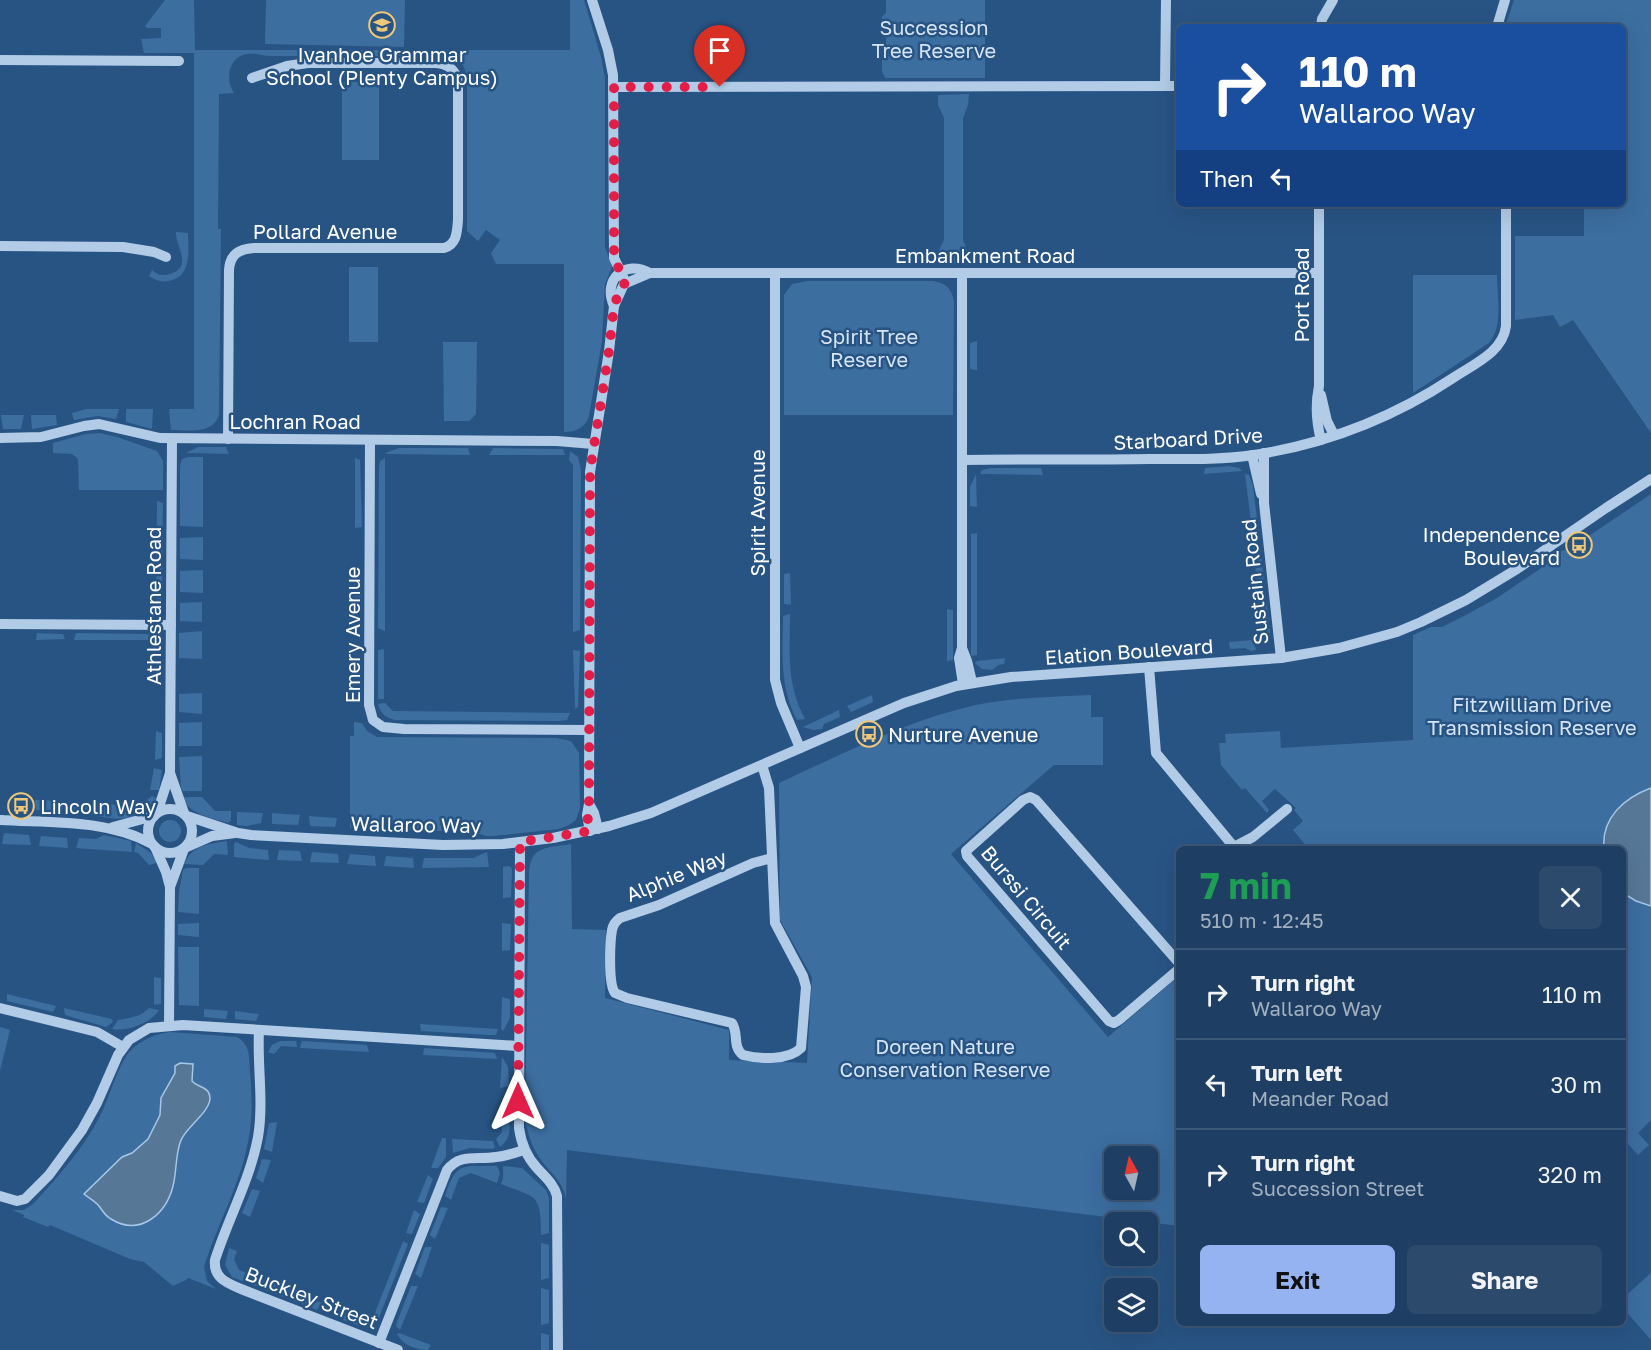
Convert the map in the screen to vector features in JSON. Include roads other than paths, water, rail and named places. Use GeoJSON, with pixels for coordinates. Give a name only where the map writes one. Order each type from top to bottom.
{"type":"FeatureCollection","features":[{"type":"Feature","properties":{"kind":"street"},"geometry":{"type":"LineString","coordinates":[[592,0],[610,56],[614,87],[614,258],[626,276],[613,279],[610,285],[609,293],[614,306],[609,351],[593,444],[589,489],[589,804],[587,815],[594,830]]}},
{"type":"Feature","properties":{"kind":"street"},"geometry":{"type":"LineString","coordinates":[[1165,86],[1166,0]]}},
{"type":"Feature","properties":{"kind":"street"},"geometry":{"type":"LineString","coordinates":[[1321,24],[1333,0]]}},
{"type":"Feature","properties":{"kind":"street"},"geometry":{"type":"LineString","coordinates":[[1498,24],[1505,0]]}},
{"type":"Feature","properties":{"kind":"street"},"geometry":{"type":"LineString","coordinates":[[0,60],[179,61]]}},
{"type":"Feature","properties":{"kind":"street","name":"Pollard Avenue"},"geometry":{"type":"LineString","coordinates":[[228,439],[229,270],[235,253],[254,248],[433,249],[449,246],[455,239],[458,219],[458,81],[451,67],[436,63],[308,63],[280,68],[252,78]]}},
{"type":"Feature","properties":{"kind":"street"},"geometry":{"type":"LineString","coordinates":[[614,87],[1176,86]]}},
{"type":"Feature","properties":{"kind":"street","name":"Port Road"},"geometry":{"type":"LineString","coordinates":[[1319,207],[1319,386],[1316,413],[1321,440]]}},
{"type":"Feature","properties":{"kind":"street","name":"Starboard Drive"},"geometry":{"type":"LineString","coordinates":[[962,460],[1199,459],[1252,455],[1321,440],[1377,419],[1421,397],[1488,355],[1504,339],[1506,326],[1506,207]]}},
{"type":"Feature","properties":{"kind":"street"},"geometry":{"type":"LineString","coordinates":[[0,246],[123,247],[154,252],[166,257]]}},
{"type":"Feature","properties":{"kind":"street","name":"Embankment Road"},"geometry":{"type":"LineString","coordinates":[[626,276],[646,276],[650,273],[1319,273]]}},
{"type":"Feature","properties":{"kind":"street","name":"Spirit Avenue"},"geometry":{"type":"LineString","coordinates":[[775,273],[776,680],[781,703],[800,748]]}},
{"type":"Feature","properties":{"kind":"street"},"geometry":{"type":"LineString","coordinates":[[962,273],[962,648],[966,656],[967,683]]}},
{"type":"Feature","properties":{"kind":"street","name":"Port Road"},"geometry":{"type":"LineString","coordinates":[[1319,386],[1327,421],[1334,435]]}},
{"type":"Feature","properties":{"kind":"street","name":"Lochran Road"},"geometry":{"type":"LineString","coordinates":[[0,438],[41,437],[99,424],[150,437],[172,439],[557,441],[593,444]]}},
{"type":"Feature","properties":{"kind":"street","name":"Athlestane Road"},"geometry":{"type":"LineString","coordinates":[[155,814],[170,773],[172,439]]}},
{"type":"Feature","properties":{"kind":"street","name":"Emery Avenue"},"geometry":{"type":"LineString","coordinates":[[370,440],[369,705],[373,720],[383,727],[404,729],[588,730]]}},
{"type":"Feature","properties":{"kind":"street","name":"Sustain Road"},"geometry":{"type":"LineString","coordinates":[[1264,453],[1264,503],[1281,658]]}},
{"type":"Feature","properties":{"kind":"street","name":"Sustain Road"},"geometry":{"type":"LineString","coordinates":[[1252,455],[1254,471],[1264,503]]}},
{"type":"Feature","properties":{"kind":"street","name":"Elation Boulevard"},"geometry":{"type":"LineString","coordinates":[[594,830],[651,813],[904,703],[967,683],[1017,676],[1281,658],[1339,648],[1397,632],[1445,611],[1517,569],[1651,479]]}},
{"type":"Feature","properties":{"kind":"street"},"geometry":{"type":"LineString","coordinates":[[0,624],[171,625]]}},
{"type":"Feature","properties":{"kind":"street"},"geometry":{"type":"LineString","coordinates":[[1149,667],[1156,753],[1230,846]]}},
{"type":"Feature","properties":{"kind":"street","name":"Alphie Way"},"geometry":{"type":"LineString","coordinates":[[762,765],[769,788],[775,923],[803,976],[806,987],[802,1042],[796,1053],[784,1057],[742,1055],[736,1047],[736,1031],[732,1023],[627,999],[615,993],[611,984],[612,934],[615,922],[753,863],[772,858]]}},
{"type":"Feature","properties":{"kind":"street","name":"Athlestane Road"},"geometry":{"type":"LineString","coordinates":[[170,773],[186,815]]}},
{"type":"Feature","properties":{"kind":"street","name":"Burssi Circuit"},"geometry":{"type":"LineString","coordinates":[[1176,960],[1036,800],[1030,797],[1023,800],[966,851],[967,856],[1109,1021],[1114,1023],[1119,1020],[1176,972]]}},
{"type":"Feature","properties":{"kind":"street"},"geometry":{"type":"LineString","coordinates":[[110,827],[170,808],[186,815],[193,829],[192,835],[170,887]]}},
{"type":"Feature","properties":{"kind":"street"},"geometry":{"type":"LineString","coordinates":[[1236,846],[1254,837],[1287,808]]}},
{"type":"Feature","properties":{"kind":"street"},"geometry":{"type":"LineString","coordinates":[[155,814],[148,829],[170,887],[169,1025]]}},
{"type":"Feature","properties":{"kind":"street","name":"Wallaroo Way"},"geometry":{"type":"LineString","coordinates":[[186,815],[238,833],[409,844],[472,845],[520,842],[594,830]]}},
{"type":"Feature","properties":{"kind":"street"},"geometry":{"type":"LineString","coordinates":[[0,820],[110,827],[141,838],[169,853],[185,848]]}},
{"type":"Feature","properties":{"kind":"street","name":"Wallaroo Way"},"geometry":{"type":"LineString","coordinates":[[185,848],[212,836],[238,833]]}},
{"type":"Feature","properties":{"kind":"street"},"geometry":{"type":"LineString","coordinates":[[520,842],[519,1128],[524,1150],[552,1185],[557,1196],[558,1350]]}},
{"type":"Feature","properties":{"kind":"street"},"geometry":{"type":"LineString","coordinates":[[0,1008],[97,1032],[123,1047]]}},
{"type":"Feature","properties":{"kind":"street"},"geometry":{"type":"LineString","coordinates":[[0,1196],[21,1200],[30,1196],[49,1175],[82,1130],[97,1103],[113,1063],[123,1047],[141,1032],[169,1025],[518,1046]]}},
{"type":"Feature","properties":{"kind":"street","name":"Buckley Street"},"geometry":{"type":"LineString","coordinates":[[259,1030],[261,1106],[258,1136],[251,1167],[215,1260],[215,1270],[220,1278],[229,1284],[398,1350]]}},
{"type":"Feature","properties":{"kind":"street"},"geometry":{"type":"LineString","coordinates":[[379,1342],[447,1170],[461,1158],[500,1157],[524,1150]]}},
{"type":"Feature","properties":{"kind":"place","name":"Ivanhoe Grammar School (Plenty Campus)"},"geometry":{"type":"Point","coordinates":[382,25]}},
{"type":"Feature","properties":{"kind":"place","name":"Independence Boulevard"},"geometry":{"type":"Point","coordinates":[1579,545]}},
{"type":"Feature","properties":{"kind":"place","name":"Nurture Avenue"},"geometry":{"type":"Point","coordinates":[869,734]}},
{"type":"Feature","properties":{"kind":"place","name":"Lincoln Way"},"geometry":{"type":"Point","coordinates":[21,806]}},
{"type":"Feature","properties":{"kind":"park label","name":"Succession Tree Reserve"},"geometry":{"type":"Point","coordinates":[934,38]}},
{"type":"Feature","properties":{"kind":"park label","name":"Spirit Tree Reserve"},"geometry":{"type":"Point","coordinates":[869,348]}},
{"type":"Feature","properties":{"kind":"park label","name":"Fitzwilliam Drive Transmission Reserve"},"geometry":{"type":"Point","coordinates":[1532,716]}},
{"type":"Feature","properties":{"kind":"park label","name":"Doreen Nature Conservation Reserve"},"geometry":{"type":"Point","coordinates":[945,1058]}}]}
